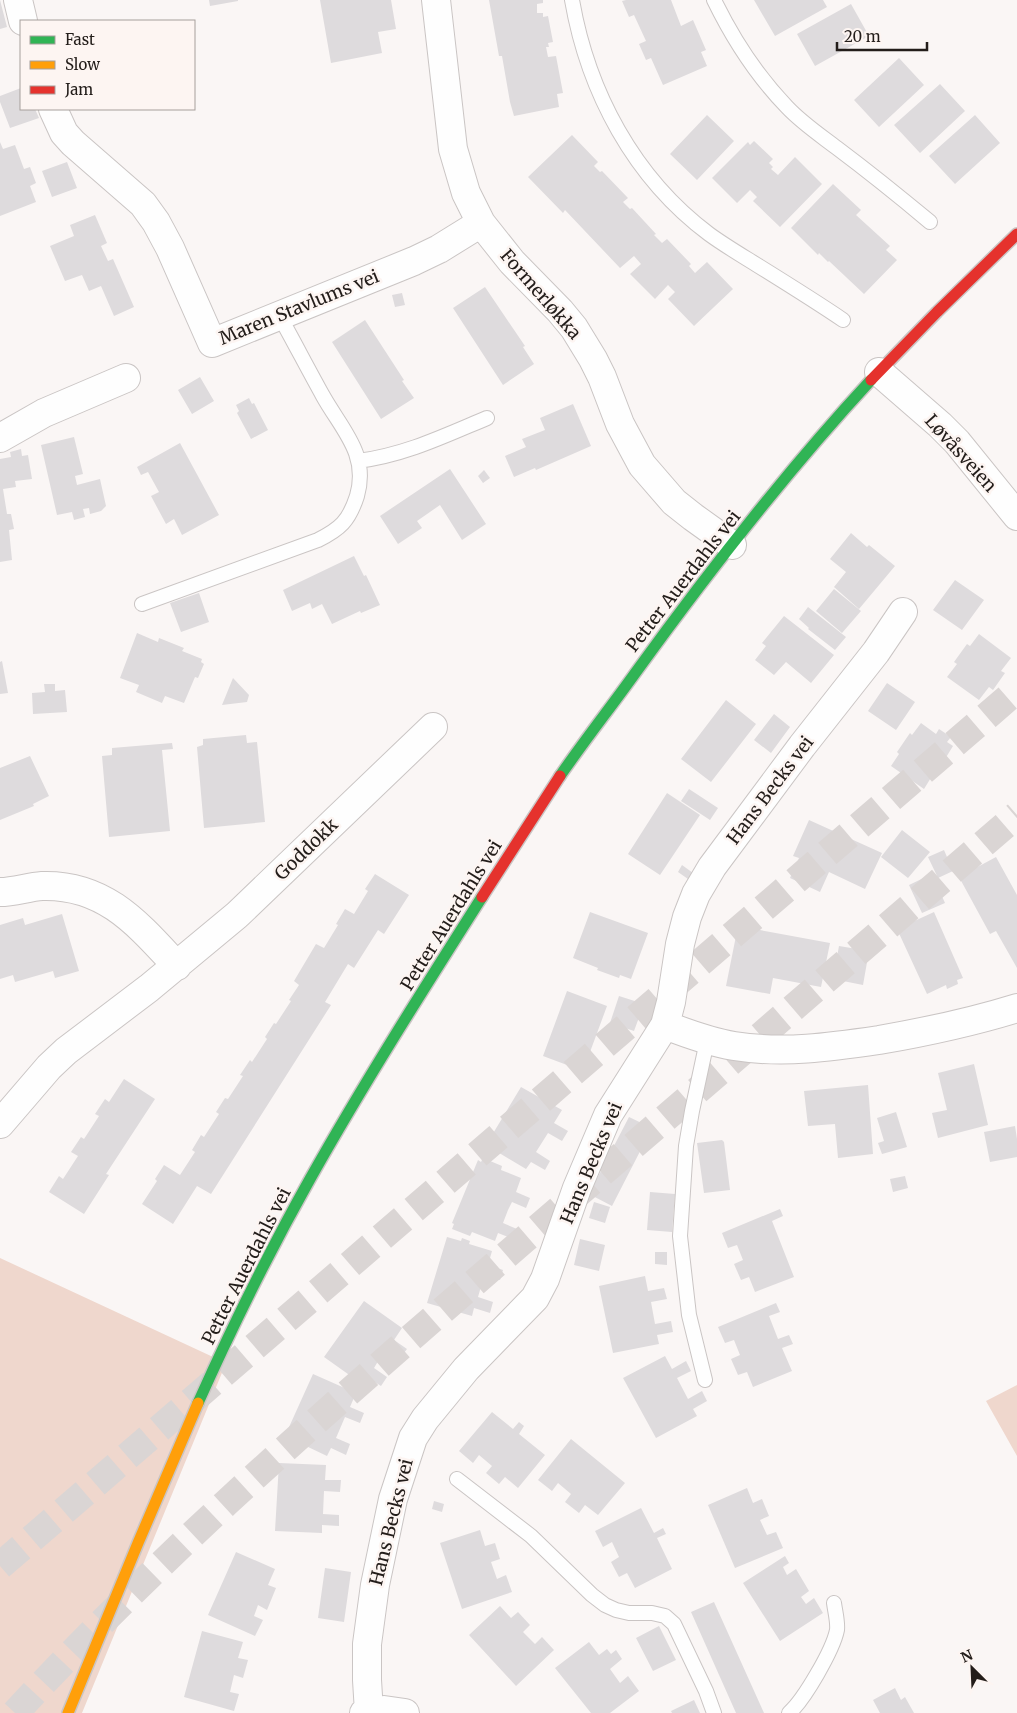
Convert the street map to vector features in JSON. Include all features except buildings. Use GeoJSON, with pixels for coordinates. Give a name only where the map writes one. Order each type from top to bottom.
{"type":"FeatureCollection","features":[{"type":"Feature","properties":{"kind":"street"},"geometry":{"type":"LineString","coordinates":[[18,0],[23,20]]}},
{"type":"Feature","properties":{"kind":"street","name":"Formerløkka"},"geometry":{"type":"LineString","coordinates":[[436,0],[453,149],[466,193],[481,223],[512,262],[574,328],[593,360],[620,424],[642,465],[674,502],[732,545]]}},
{"type":"Feature","properties":{"kind":"street","name":"Maren Stavlums vei"},"geometry":{"type":"LineString","coordinates":[[53,110],[64,133],[73,143],[143,204],[156,222],[170,248],[212,343],[414,261],[439,249],[481,223]]}},
{"type":"Feature","properties":{"kind":"street","name":"Petter Auerdahls vei"},"geometry":{"type":"LineString","coordinates":[[68,1713],[137,1543],[198,1404],[264,1264],[375,1066],[552,788],[662,636],[792,471],[879,372],[1017,234]]}},
{"type":"Feature","properties":{"kind":"street","name":"Løvåsveien"},"geometry":{"type":"LineString","coordinates":[[879,372],[957,442],[1017,516]]}},
{"type":"Feature","properties":{"kind":"street"},"geometry":{"type":"LineString","coordinates":[[0,438],[44,413],[126,378]]}},
{"type":"Feature","properties":{"kind":"street","name":"Hans Becks vei"},"geometry":{"type":"LineString","coordinates":[[366,1712],[367,1644],[375,1584],[393,1499],[413,1438],[425,1419],[466,1369],[535,1298],[553,1259],[577,1188],[608,1115],[665,1025],[671,1002],[680,944],[696,894],[712,868],[762,798],[876,652],[903,612]]}},
{"type":"Feature","properties":{"kind":"street","name":"Goddokk"},"geometry":{"type":"LineString","coordinates":[[0,1124],[66,1050],[177,966],[237,916],[432,727]]}},
{"type":"Feature","properties":{"kind":"street"},"geometry":{"type":"LineString","coordinates":[[0,892],[13,892],[40,886],[72,888],[93,894],[121,911],[143,930],[177,966]]}},
{"type":"Feature","properties":{"kind":"street"},"geometry":{"type":"LineString","coordinates":[[665,1025],[707,1041],[735,1046],[796,1050],[839,1046],[916,1033],[959,1024],[1017,1008]]}},
{"type":"Feature","properties":{"kind":"street"},"geometry":{"type":"LineString","coordinates":[[366,1712],[384,1710],[405,1713]]}},
{"type":"Feature","properties":{"kind":"lane"},"geometry":{"type":"LineString","coordinates":[[572,0],[583,48],[602,100],[630,149],[658,188],[709,234],[844,320]]}},
{"type":"Feature","properties":{"kind":"lane"},"geometry":{"type":"LineString","coordinates":[[714,0],[750,62],[766,84],[787,107],[806,125],[902,198],[930,222]]}},
{"type":"Feature","properties":{"kind":"lane"},"geometry":{"type":"LineString","coordinates":[[142,604],[318,540],[341,527],[353,508],[361,475],[358,461],[349,438],[324,398],[280,315]]}},
{"type":"Feature","properties":{"kind":"lane"},"geometry":{"type":"LineString","coordinates":[[358,461],[407,451],[487,418]]}},
{"type":"Feature","properties":{"kind":"lane"},"geometry":{"type":"LineString","coordinates":[[705,1380],[689,1316],[680,1236],[686,1146],[707,1041]]}},
{"type":"Feature","properties":{"kind":"lane"},"geometry":{"type":"LineString","coordinates":[[458,1479],[531,1536],[592,1596],[605,1605],[629,1613],[652,1613],[665,1616],[674,1624],[706,1691],[714,1713]]}},
{"type":"Feature","properties":{"kind":"lane"},"geometry":{"type":"LineString","coordinates":[[788,1713],[795,1708],[817,1674],[831,1647],[837,1629],[834,1603]]}},
{"type":"Feature","properties":{"kind":"shaded area"},"geometry":{"type":"Polygon","coordinates":[[[0,1258],[226,1363],[82,1713],[0,1713],[0,1258]]]}},
{"type":"Feature","properties":{"kind":"shaded area"},"geometry":{"type":"Polygon","coordinates":[[[1017,1385],[1017,1456],[986,1401],[1017,1385]]]}},
{"type":"Feature","properties":{"kind":"tunnel"},"geometry":{"type":"LineString","coordinates":[[0,1566],[1017,690]]}},
{"type":"Feature","properties":{"kind":"tunnel"},"geometry":{"type":"LineString","coordinates":[[15,1713],[137,1588],[263,1469],[459,1296],[1017,815]]}},
{"type":"Feature","properties":{"kind":"traffic: fast"},"geometry":{"type":"LineString","coordinates":[[560,776],[720,559],[809,450],[871,380]]}},
{"type":"Feature","properties":{"kind":"traffic: fast"},"geometry":{"type":"LineString","coordinates":[[198,1403],[251,1290],[330,1143],[482,897]]}},
{"type":"Feature","properties":{"kind":"traffic: slow"},"geometry":{"type":"LineString","coordinates":[[68,1713],[198,1403]]}},
{"type":"Feature","properties":{"kind":"traffic: jam"},"geometry":{"type":"LineString","coordinates":[[871,380],[1017,234]]}},
{"type":"Feature","properties":{"kind":"traffic: jam"},"geometry":{"type":"LineString","coordinates":[[482,897],[560,776]]}}]}
